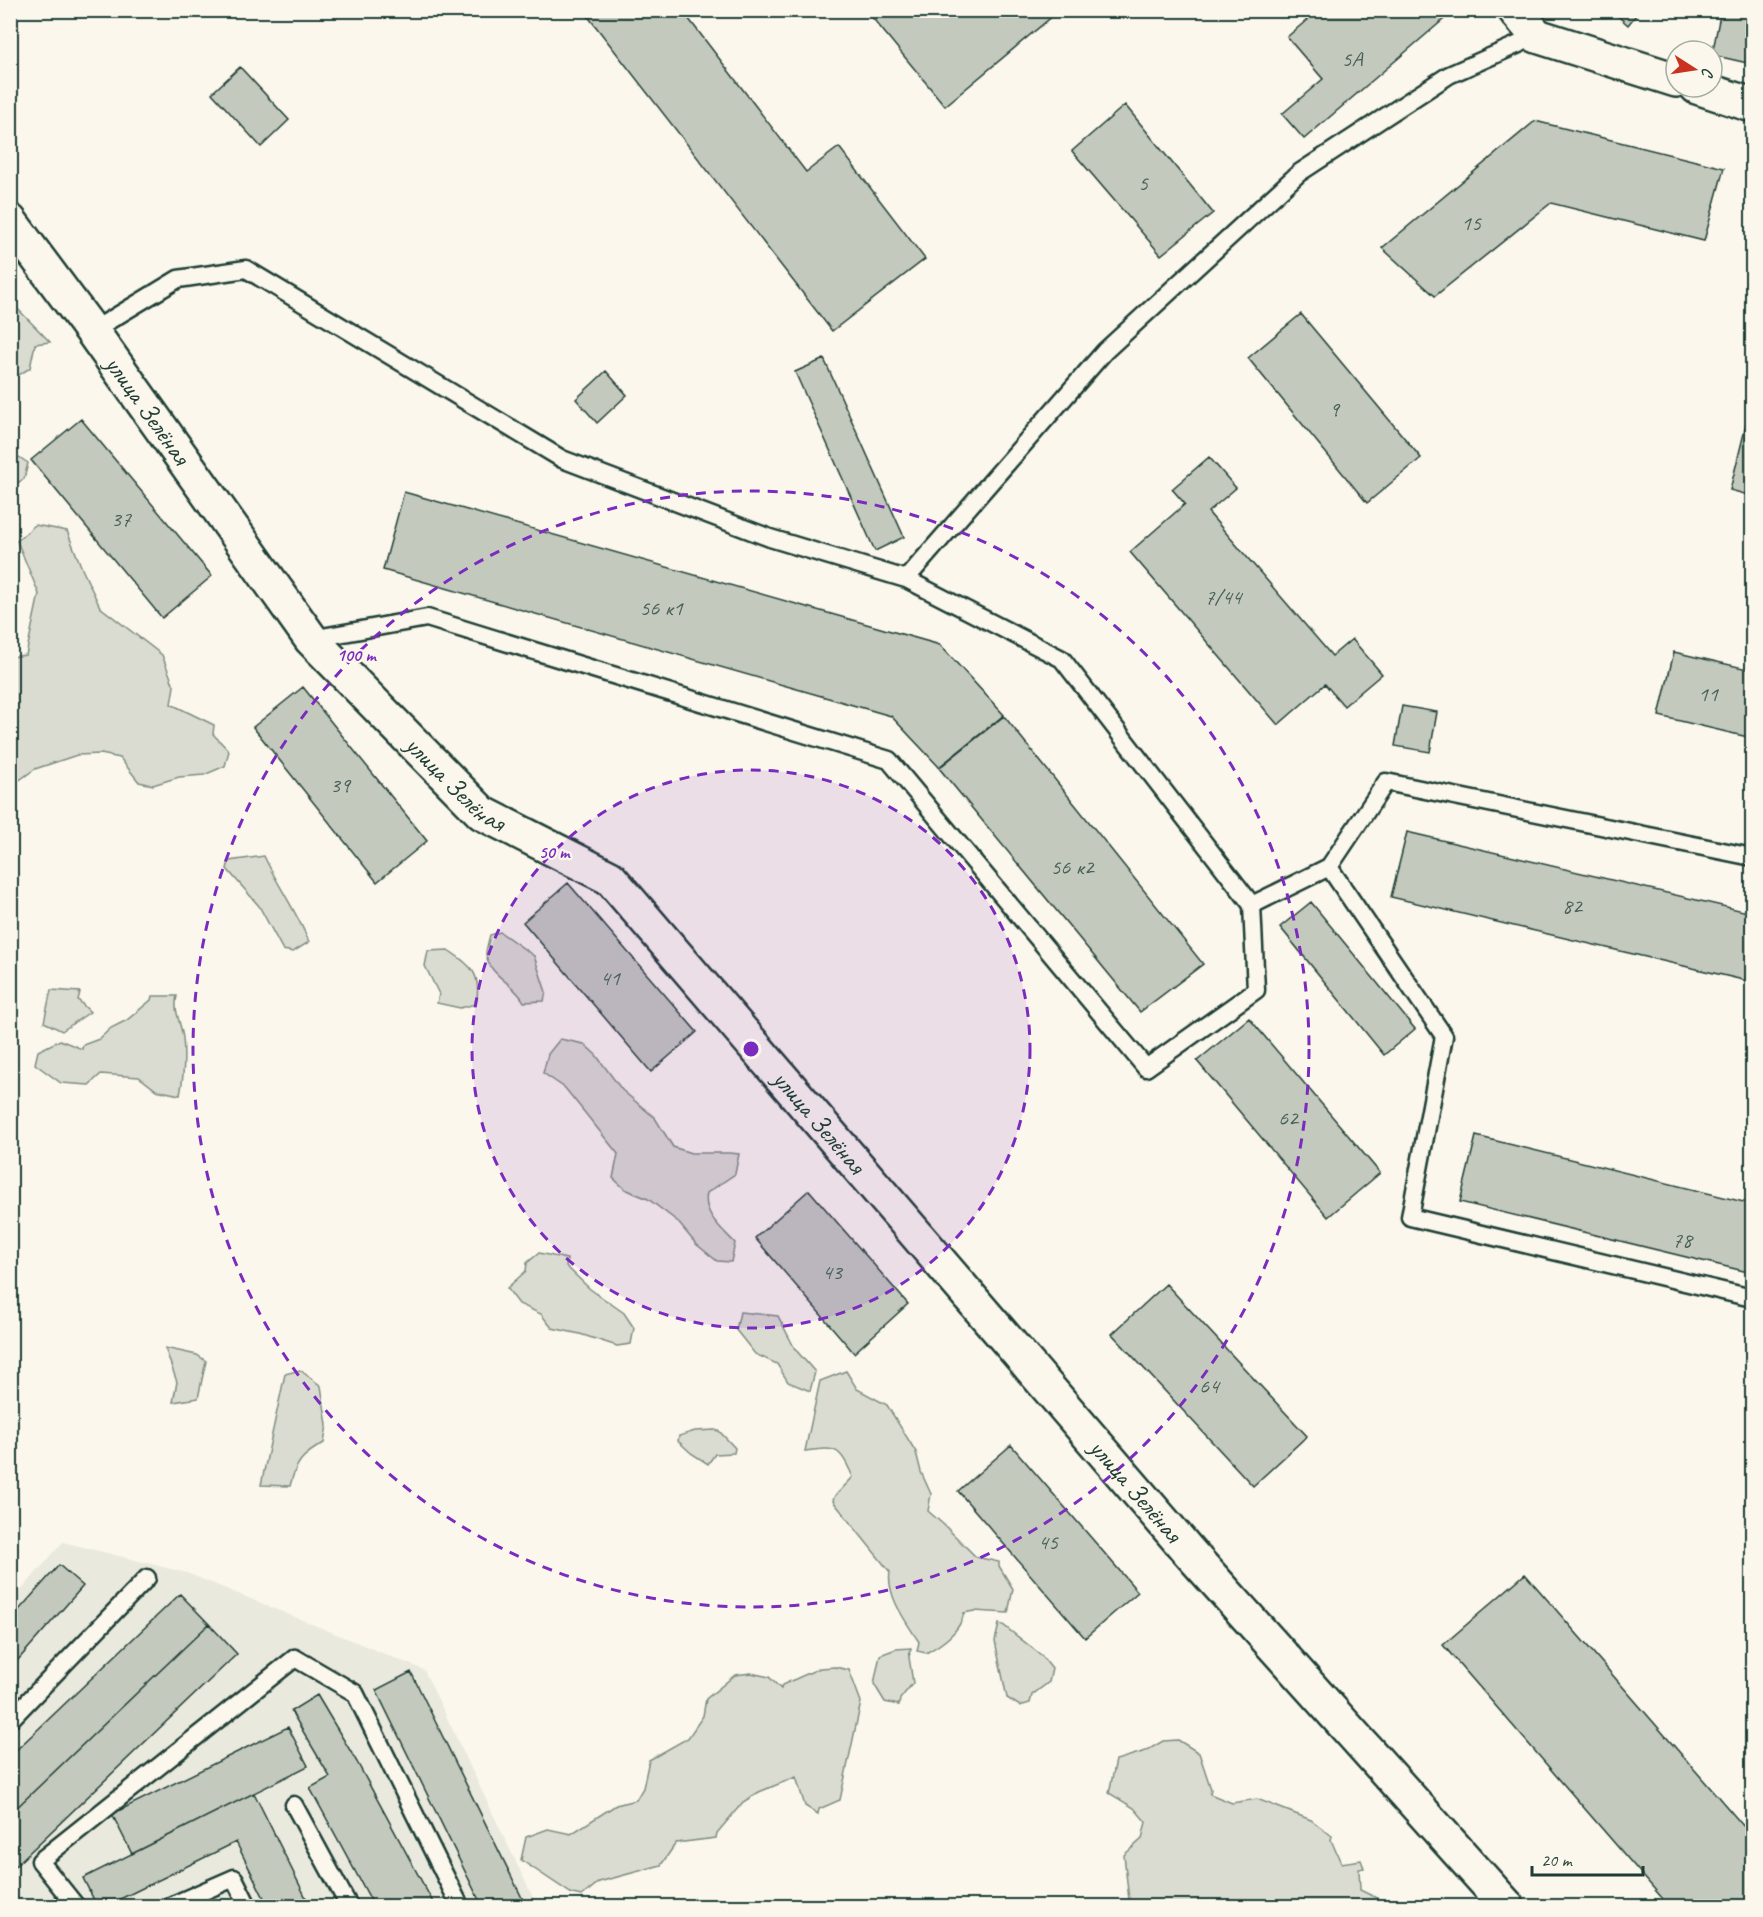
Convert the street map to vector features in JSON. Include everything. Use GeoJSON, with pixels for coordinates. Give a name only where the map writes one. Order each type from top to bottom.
{"type":"FeatureCollection","features":[{"type":"Feature","properties":{"kind":"street"},"geometry":{"type":"LineString","coordinates":[[1515,10],[1537,36],[1664,76]]}},
{"type":"Feature","properties":{"kind":"street"},"geometry":{"type":"LineString","coordinates":[[1724,96],[1752,105]]}},
{"type":"Feature","properties":{"kind":"street","name":"улица Зелёная"},"geometry":{"type":"LineString","coordinates":[[10,221],[92,331],[311,639],[482,813],[610,879],[1190,1553],[1507,1906]]}},
{"type":"Feature","properties":{"kind":"lane"},"geometry":{"type":"LineString","coordinates":[[906,579],[1105,351],[1299,173],[1449,75],[1537,36]]}},
{"type":"Feature","properties":{"kind":"lane"},"geometry":{"type":"LineString","coordinates":[[92,331],[178,279],[246,269],[562,459],[770,538],[906,579],[1062,659],[1252,905],[1256,990],[1146,1068],[889,760],[427,618],[311,639]]}},
{"type":"Feature","properties":{"kind":"lane"},"geometry":{"type":"LineString","coordinates":[[1252,905],[1329,867],[1386,782],[1752,856]]}},
{"type":"Feature","properties":{"kind":"lane"},"geometry":{"type":"LineString","coordinates":[[1329,867],[1444,1036],[1410,1217],[1752,1298]]}},
{"type":"Feature","properties":{"kind":"lane"},"geometry":{"type":"LineString","coordinates":[[10,1720],[147,1578]]}},
{"type":"Feature","properties":{"kind":"lane"},"geometry":{"type":"LineString","coordinates":[[76,1906],[40,1861],[295,1658],[355,1693],[460,1906]]}},
{"type":"Feature","properties":{"kind":"lane"},"geometry":{"type":"LineString","coordinates":[[294,1804],[349,1906]]}},
{"type":"Feature","properties":{"kind":"lane"},"geometry":{"type":"LineString","coordinates":[[170,1906],[234,1878],[248,1906]]}},
{"type":"Feature","properties":{"kind":"shaded area"},"geometry":{"type":"Polygon","coordinates":[[[11,302],[50,342],[35,344],[30,368],[11,380],[11,302]]]}},
{"type":"Feature","properties":{"kind":"shaded area"},"geometry":{"type":"Polygon","coordinates":[[[19,457],[28,463],[24,479],[11,487],[11,458],[19,457]]]}},
{"type":"Feature","properties":{"kind":"shaded area"},"geometry":{"type":"Polygon","coordinates":[[[35,525],[67,531],[100,607],[162,655],[174,686],[171,704],[214,725],[213,734],[229,751],[225,766],[204,775],[179,777],[153,785],[139,782],[120,758],[101,754],[77,755],[35,769],[11,786],[11,657],[26,655],[39,594],[17,541],[35,525]]]}},
{"type":"Feature","properties":{"kind":"shaded area"},"geometry":{"type":"Polygon","coordinates":[[[264,856],[309,942],[293,952],[283,950],[259,906],[227,869],[229,861],[264,856]]]}},
{"type":"Feature","properties":{"kind":"shaded area"},"geometry":{"type":"Polygon","coordinates":[[[500,932],[534,956],[546,992],[544,1001],[524,1002],[492,968],[486,954],[487,947],[490,935],[500,932]]]}},
{"type":"Feature","properties":{"kind":"shaded area"},"geometry":{"type":"Polygon","coordinates":[[[448,950],[469,966],[473,972],[478,985],[476,1004],[460,1008],[437,1003],[439,994],[425,966],[428,951],[448,950]]]}},
{"type":"Feature","properties":{"kind":"shaded area"},"geometry":{"type":"Polygon","coordinates":[[[51,990],[80,992],[78,1000],[90,1012],[62,1031],[44,1022],[51,990]]]}},
{"type":"Feature","properties":{"kind":"shaded area"},"geometry":{"type":"Polygon","coordinates":[[[152,996],[177,996],[176,1006],[184,1053],[180,1095],[156,1090],[139,1077],[101,1074],[89,1085],[61,1083],[35,1064],[38,1051],[60,1040],[82,1049],[83,1045],[99,1039],[111,1028],[127,1020],[151,1000],[152,996]]]}},
{"type":"Feature","properties":{"kind":"shaded area"},"geometry":{"type":"Polygon","coordinates":[[[560,1039],[584,1044],[596,1055],[622,1090],[655,1118],[673,1147],[691,1153],[739,1154],[735,1174],[707,1193],[706,1200],[714,1220],[735,1243],[731,1262],[717,1261],[696,1244],[677,1221],[648,1199],[625,1189],[613,1178],[618,1154],[565,1088],[543,1073],[548,1054],[560,1039]]]}},
{"type":"Feature","properties":{"kind":"shaded area"},"geometry":{"type":"Polygon","coordinates":[[[539,1253],[567,1259],[566,1266],[590,1289],[624,1313],[634,1328],[631,1344],[617,1346],[552,1328],[541,1314],[519,1304],[507,1288],[526,1271],[527,1263],[539,1253]]]}},
{"type":"Feature","properties":{"kind":"shaded area"},"geometry":{"type":"Polygon","coordinates":[[[740,1312],[778,1316],[795,1349],[815,1372],[810,1391],[788,1382],[777,1364],[755,1354],[736,1330],[740,1312]]]}},
{"type":"Feature","properties":{"kind":"shaded area"},"geometry":{"type":"Polygon","coordinates":[[[165,1348],[197,1355],[206,1361],[198,1398],[173,1402],[177,1382],[165,1348]]]}},
{"type":"Feature","properties":{"kind":"shaded area"},"geometry":{"type":"Polygon","coordinates":[[[300,1370],[321,1386],[327,1425],[324,1443],[310,1451],[301,1460],[290,1486],[261,1485],[285,1374],[300,1370]]]}},
{"type":"Feature","properties":{"kind":"shaded area"},"geometry":{"type":"Polygon","coordinates":[[[846,1371],[857,1389],[887,1405],[916,1452],[921,1472],[931,1494],[928,1511],[976,1557],[999,1562],[999,1566],[1013,1589],[1008,1613],[974,1611],[964,1613],[954,1632],[926,1653],[917,1651],[919,1642],[894,1600],[890,1572],[833,1501],[853,1477],[844,1459],[831,1449],[805,1451],[820,1381],[846,1371]]]}},
{"type":"Feature","properties":{"kind":"shaded area"},"geometry":{"type":"Polygon","coordinates":[[[695,1431],[719,1431],[735,1448],[734,1453],[715,1454],[708,1464],[678,1441],[679,1436],[695,1431]]]}},
{"type":"Feature","properties":{"kind":"shaded area"},"geometry":{"type":"Polygon","coordinates":[[[63,1542],[187,1573],[424,1670],[537,1906],[11,1906],[11,1602],[63,1542]]]}},
{"type":"Feature","properties":{"kind":"shaded area"},"geometry":{"type":"Polygon","coordinates":[[[999,1624],[1041,1655],[1052,1669],[1049,1682],[1032,1695],[1030,1703],[1020,1706],[1007,1698],[995,1641],[999,1624]]]}},
{"type":"Feature","properties":{"kind":"shaded area"},"geometry":{"type":"Polygon","coordinates":[[[911,1648],[909,1657],[913,1683],[900,1699],[899,1705],[885,1702],[874,1684],[880,1655],[896,1649],[911,1648]]]}},
{"type":"Feature","properties":{"kind":"shaded area"},"geometry":{"type":"Polygon","coordinates":[[[835,1667],[849,1670],[861,1702],[840,1800],[819,1809],[818,1814],[805,1806],[796,1777],[759,1792],[743,1802],[717,1833],[716,1838],[676,1843],[661,1865],[599,1882],[582,1896],[572,1894],[521,1860],[526,1837],[548,1829],[571,1834],[616,1805],[636,1800],[643,1788],[649,1760],[688,1738],[703,1716],[706,1699],[735,1675],[751,1673],[769,1677],[781,1689],[782,1685],[820,1668],[835,1667]]]}},
{"type":"Feature","properties":{"kind":"shaded area"},"geometry":{"type":"Polygon","coordinates":[[[1178,1740],[1199,1753],[1211,1789],[1210,1794],[1232,1803],[1257,1799],[1311,1820],[1332,1836],[1331,1840],[1341,1863],[1361,1860],[1364,1868],[1359,1869],[1360,1890],[1393,1906],[1124,1906],[1129,1900],[1124,1855],[1142,1839],[1146,1822],[1134,1808],[1109,1793],[1116,1760],[1146,1751],[1163,1741],[1178,1740]]]}},
{"type":"Feature","properties":{"kind":"building"},"geometry":{"type":"Polygon","coordinates":[[[583,10],[682,10],[806,172],[839,147],[925,259],[832,331],[583,10]]]}},
{"type":"Feature","properties":{"kind":"building"},"geometry":{"type":"Polygon","coordinates":[[[866,10],[1060,10],[945,106],[866,10]]]}},
{"type":"Feature","properties":{"kind":"building"},"geometry":{"type":"Polygon","coordinates":[[[1299,10],[1447,10],[1450,14],[1304,139],[1282,114],[1323,79],[1287,37],[1307,20],[1299,10]]]}},
{"type":"Feature","properties":{"kind":"building"},"geometry":{"type":"Polygon","coordinates":[[[1611,10],[1640,10],[1628,25],[1611,10]]]}},
{"type":"Feature","properties":{"kind":"building"},"geometry":{"type":"Polygon","coordinates":[[[1721,10],[1752,10],[1752,64],[1724,58],[1724,39],[1715,39],[1721,10]]]}},
{"type":"Feature","properties":{"kind":"building"},"geometry":{"type":"Polygon","coordinates":[[[240,67],[289,120],[261,147],[212,93],[240,67]]]}},
{"type":"Feature","properties":{"kind":"building"},"geometry":{"type":"Polygon","coordinates":[[[1125,105],[1213,213],[1161,255],[1072,151],[1125,105]]]}},
{"type":"Feature","properties":{"kind":"building"},"geometry":{"type":"Polygon","coordinates":[[[1535,121],[1724,168],[1704,241],[1551,203],[1435,296],[1382,248],[1535,121]]]}},
{"type":"Feature","properties":{"kind":"building"},"geometry":{"type":"Polygon","coordinates":[[[1301,314],[1421,458],[1367,503],[1248,358],[1301,314]]]}},
{"type":"Feature","properties":{"kind":"building"},"geometry":{"type":"Polygon","coordinates":[[[824,359],[904,537],[875,551],[795,372],[824,359]]]}},
{"type":"Feature","properties":{"kind":"building"},"geometry":{"type":"Polygon","coordinates":[[[606,371],[627,395],[597,423],[576,399],[606,371]]]}},
{"type":"Feature","properties":{"kind":"building"},"geometry":{"type":"Polygon","coordinates":[[[81,419],[212,576],[162,618],[31,460],[81,419]]]}},
{"type":"Feature","properties":{"kind":"building"},"geometry":{"type":"Polygon","coordinates":[[[1746,425],[1752,427],[1752,496],[1730,490],[1746,425]]]}},
{"type":"Feature","properties":{"kind":"building"},"geometry":{"type":"Polygon","coordinates":[[[1209,457],[1236,488],[1208,512],[1332,656],[1352,639],[1382,674],[1344,706],[1325,684],[1278,725],[1130,552],[1185,504],[1172,489],[1209,457]]]}},
{"type":"Feature","properties":{"kind":"building"},"geometry":{"type":"Polygon","coordinates":[[[404,492],[940,645],[1004,715],[939,767],[891,716],[383,570],[404,492]]]}},
{"type":"Feature","properties":{"kind":"building"},"geometry":{"type":"Polygon","coordinates":[[[1674,652],[1752,670],[1752,738],[1659,716],[1674,652]]]}},
{"type":"Feature","properties":{"kind":"building"},"geometry":{"type":"Polygon","coordinates":[[[303,687],[427,841],[377,882],[253,727],[303,687]]]}},
{"type":"Feature","properties":{"kind":"building"},"geometry":{"type":"Polygon","coordinates":[[[1402,706],[1437,712],[1430,752],[1395,746],[1402,706]]]}},
{"type":"Feature","properties":{"kind":"building"},"geometry":{"type":"Polygon","coordinates":[[[1004,716],[1203,964],[1140,1012],[939,768],[1004,716]]]}},
{"type":"Feature","properties":{"kind":"building"},"geometry":{"type":"Polygon","coordinates":[[[1407,832],[1752,913],[1752,982],[1391,897],[1407,832]]]}},
{"type":"Feature","properties":{"kind":"building"},"geometry":{"type":"Polygon","coordinates":[[[568,883],[697,1032],[651,1072],[523,922],[568,883]]]}},
{"type":"Feature","properties":{"kind":"building"},"geometry":{"type":"Polygon","coordinates":[[[1311,902],[1415,1029],[1384,1055],[1280,927],[1311,902]]]}},
{"type":"Feature","properties":{"kind":"building"},"geometry":{"type":"Polygon","coordinates":[[[1249,1018],[1380,1173],[1328,1217],[1197,1061],[1249,1018]]]}},
{"type":"Feature","properties":{"kind":"building"},"geometry":{"type":"Polygon","coordinates":[[[1476,1136],[1752,1204],[1752,1273],[1460,1202],[1476,1136]]]}},
{"type":"Feature","properties":{"kind":"building"},"geometry":{"type":"Polygon","coordinates":[[[809,1190],[908,1304],[854,1353],[755,1238],[809,1190]]]}},
{"type":"Feature","properties":{"kind":"building"},"geometry":{"type":"Polygon","coordinates":[[[1166,1284],[1307,1436],[1253,1486],[1112,1334],[1166,1284]]]}},
{"type":"Feature","properties":{"kind":"building"},"geometry":{"type":"Polygon","coordinates":[[[1011,1445],[1138,1592],[1085,1638],[958,1491],[1011,1445]]]}},
{"type":"Feature","properties":{"kind":"building"},"geometry":{"type":"Polygon","coordinates":[[[59,1565],[83,1586],[10,1669],[10,1620],[59,1565]]]}},
{"type":"Feature","properties":{"kind":"building"},"geometry":{"type":"Polygon","coordinates":[[[1525,1574],[1752,1836],[1752,1906],[1669,1906],[1443,1645],[1525,1574]]]}},
{"type":"Feature","properties":{"kind":"building"},"geometry":{"type":"Polygon","coordinates":[[[180,1594],[209,1624],[10,1814],[10,1756],[180,1594]]]}},
{"type":"Feature","properties":{"kind":"building"},"geometry":{"type":"Polygon","coordinates":[[[209,1624],[237,1654],[10,1871],[10,1814],[209,1624]]]}},
{"type":"Feature","properties":{"kind":"building"},"geometry":{"type":"Polygon","coordinates":[[[411,1672],[526,1906],[482,1906],[376,1690],[411,1672]]]}},
{"type":"Feature","properties":{"kind":"building"},"geometry":{"type":"Polygon","coordinates":[[[317,1695],[357,1762],[435,1906],[374,1906],[310,1788],[330,1777],[291,1711],[317,1695]]]}},
{"type":"Feature","properties":{"kind":"building"},"geometry":{"type":"Polygon","coordinates":[[[288,1727],[308,1766],[132,1854],[112,1814],[288,1727]]]}},
{"type":"Feature","properties":{"kind":"building"},"geometry":{"type":"Polygon","coordinates":[[[254,1793],[310,1906],[268,1906],[236,1842],[106,1906],[97,1906],[83,1878],[254,1793]]]}}]}
